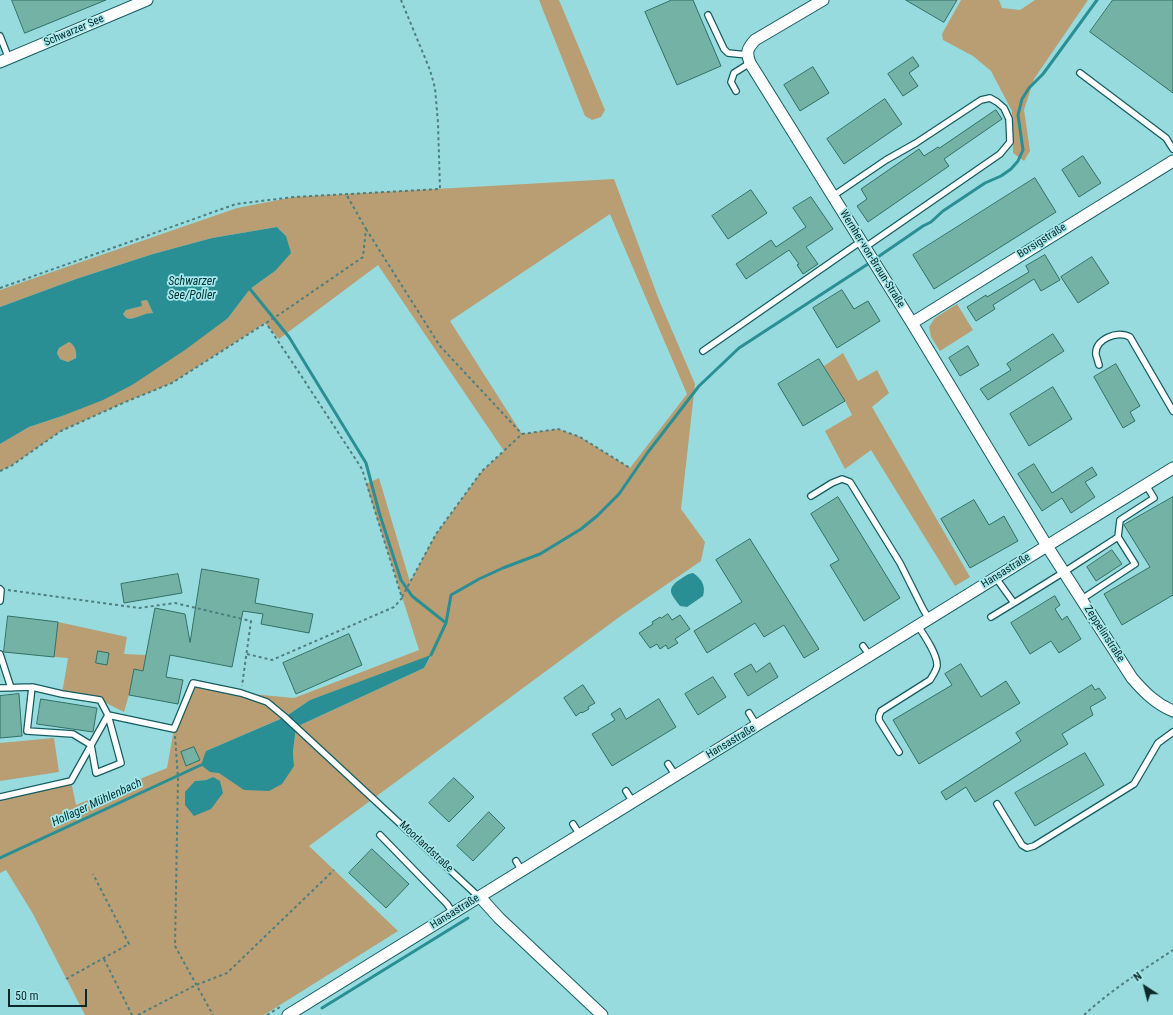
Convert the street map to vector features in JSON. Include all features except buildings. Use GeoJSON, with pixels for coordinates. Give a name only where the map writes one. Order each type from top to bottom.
{"type":"FeatureCollection","features":[{"type":"Feature","properties":{"kind":"street","name":"Schwarzer See"},"geometry":{"type":"LineString","coordinates":[[4,60],[147,0]]}},
{"type":"Feature","properties":{"kind":"street"},"geometry":{"type":"LineString","coordinates":[[748,59],[749,46],[753,38],[794,20],[822,0]]}},
{"type":"Feature","properties":{"kind":"street","name":"Wernher-von-Braun-Straße"},"geometry":{"type":"LineString","coordinates":[[748,59],[912,323],[1047,546]]}},
{"type":"Feature","properties":{"kind":"street","name":"Borsigstraße"},"geometry":{"type":"LineString","coordinates":[[912,323],[1074,226],[1173,161]]}},
{"type":"Feature","properties":{"kind":"street","name":"Hansastraße"},"geometry":{"type":"LineString","coordinates":[[288,1015],[1173,468]]}},
{"type":"Feature","properties":{"kind":"street","name":"Zeppelinstraße"},"geometry":{"type":"LineString","coordinates":[[1047,546],[1132,678],[1146,694],[1164,708],[1173,711]]}},
{"type":"Feature","properties":{"kind":"street","name":"Moorlandstraße"},"geometry":{"type":"LineString","coordinates":[[480,897],[499,918],[602,1015]]}},
{"type":"Feature","properties":{"kind":"lane"},"geometry":{"type":"LineString","coordinates":[[708,15],[724,49],[728,53],[748,59],[734,73],[731,82],[736,91]]}},
{"type":"Feature","properties":{"kind":"lane"},"geometry":{"type":"LineString","coordinates":[[0,36],[4,60]]}},
{"type":"Feature","properties":{"kind":"lane"},"geometry":{"type":"LineString","coordinates":[[1080,73],[1166,138],[1173,149]]}},
{"type":"Feature","properties":{"kind":"lane"},"geometry":{"type":"LineString","coordinates":[[703,351],[864,248],[1000,154],[1010,142],[1009,119],[1004,108],[990,98],[982,100],[916,143],[886,160],[833,196]]}},
{"type":"Feature","properties":{"kind":"lane"},"geometry":{"type":"LineString","coordinates":[[1099,365],[1096,354],[1098,347],[1104,339],[1114,335],[1125,335],[1130,337],[1173,410]]}},
{"type":"Feature","properties":{"kind":"lane"},"geometry":{"type":"LineString","coordinates":[[811,496],[832,483],[842,479],[850,482],[900,563],[929,619]]}},
{"type":"Feature","properties":{"kind":"lane"},"geometry":{"type":"LineString","coordinates":[[1082,599],[1135,564],[1118,537],[1120,520],[1154,498],[1146,485]]}},
{"type":"Feature","properties":{"kind":"lane"},"geometry":{"type":"LineString","coordinates":[[991,617],[1118,537]]}},
{"type":"Feature","properties":{"kind":"lane"},"geometry":{"type":"LineString","coordinates":[[996,578],[1014,603]]}},
{"type":"Feature","properties":{"kind":"lane"},"geometry":{"type":"LineString","coordinates":[[0,601],[1,589]]}},
{"type":"Feature","properties":{"kind":"lane"},"geometry":{"type":"LineString","coordinates":[[899,752],[879,720],[879,716],[881,711],[930,680],[937,667],[937,659],[918,626]]}},
{"type":"Feature","properties":{"kind":"lane"},"geometry":{"type":"LineString","coordinates":[[863,646],[870,656]]}},
{"type":"Feature","properties":{"kind":"lane"},"geometry":{"type":"LineString","coordinates":[[0,654],[11,688]]}},
{"type":"Feature","properties":{"kind":"lane","name":"Moorlandstraße"},"geometry":{"type":"LineString","coordinates":[[174,728],[192,683],[241,693],[267,702],[480,897]]}},
{"type":"Feature","properties":{"kind":"lane"},"geometry":{"type":"LineString","coordinates":[[0,688],[32,687],[62,694],[100,700],[108,715],[121,763],[96,773],[91,745],[73,734],[27,731],[32,687]]}},
{"type":"Feature","properties":{"kind":"lane"},"geometry":{"type":"LineString","coordinates":[[749,713],[757,726]]}},
{"type":"Feature","properties":{"kind":"lane"},"geometry":{"type":"LineString","coordinates":[[108,715],[174,728]]}},
{"type":"Feature","properties":{"kind":"lane"},"geometry":{"type":"LineString","coordinates":[[0,797],[71,781],[108,715]]}},
{"type":"Feature","properties":{"kind":"lane"},"geometry":{"type":"LineString","coordinates":[[997,804],[1022,845],[1027,848],[1034,846],[1134,784],[1158,743],[1173,732]]}},
{"type":"Feature","properties":{"kind":"lane"},"geometry":{"type":"LineString","coordinates":[[668,764],[676,776]]}},
{"type":"Feature","properties":{"kind":"lane"},"geometry":{"type":"LineString","coordinates":[[626,790],[634,802]]}},
{"type":"Feature","properties":{"kind":"lane"},"geometry":{"type":"LineString","coordinates":[[573,824],[580,835]]}},
{"type":"Feature","properties":{"kind":"lane"},"geometry":{"type":"LineString","coordinates":[[380,835],[442,899],[453,914]]}},
{"type":"Feature","properties":{"kind":"lane"},"geometry":{"type":"LineString","coordinates":[[516,861],[522,871]]}},
{"type":"Feature","properties":{"kind":"path"},"geometry":{"type":"LineString","coordinates":[[0,288],[236,204],[294,197],[440,189],[438,123],[435,88],[430,70],[401,0]]}},
{"type":"Feature","properties":{"kind":"path"},"geometry":{"type":"LineString","coordinates":[[346,194],[366,229],[440,346],[522,434]]}},
{"type":"Feature","properties":{"kind":"path"},"geometry":{"type":"LineString","coordinates":[[0,471],[11,466],[61,431],[172,383],[280,314],[363,257],[366,229]]}},
{"type":"Feature","properties":{"kind":"path"},"geometry":{"type":"LineString","coordinates":[[266,323],[362,469],[403,596]]}},
{"type":"Feature","properties":{"kind":"path"},"geometry":{"type":"LineString","coordinates":[[247,654],[272,660],[394,607],[403,596],[436,534],[482,471],[522,434],[558,429],[580,437],[630,468]]}},
{"type":"Feature","properties":{"kind":"path"},"geometry":{"type":"LineString","coordinates":[[1,589],[139,608],[175,603],[251,621],[241,693]]}},
{"type":"Feature","properties":{"kind":"path"},"geometry":{"type":"LineString","coordinates":[[174,728],[178,778],[175,946],[213,1015]]}},
{"type":"Feature","properties":{"kind":"path"},"geometry":{"type":"LineString","coordinates":[[138,1015],[196,985],[227,973],[334,870]]}},
{"type":"Feature","properties":{"kind":"path"},"geometry":{"type":"LineString","coordinates":[[66,979],[129,944],[93,874]]}},
{"type":"Feature","properties":{"kind":"path"},"geometry":{"type":"LineString","coordinates":[[1084,1015],[1112,992],[1173,950]]}},
{"type":"Feature","properties":{"kind":"path"},"geometry":{"type":"LineString","coordinates":[[104,959],[132,1015]]}},
{"type":"Feature","properties":{"kind":"shaded area"},"geometry":{"type":"Polygon","coordinates":[[[539,0],[559,0],[605,110],[601,117],[592,120],[585,116],[539,0]]]}},
{"type":"Feature","properties":{"kind":"shaded area"},"geometry":{"type":"Polygon","coordinates":[[[961,0],[999,0],[1002,8],[1020,10],[1035,0],[1088,0],[1034,79],[1024,110],[1030,151],[1024,161],[1013,153],[1012,111],[991,71],[973,56],[943,40],[942,34],[961,0]]]}},
{"type":"Feature","properties":{"kind":"shaded area"},"geometry":{"type":"Polygon","coordinates":[[[614,179],[659,300],[695,384],[681,509],[705,542],[701,561],[622,615],[309,846],[398,931],[264,1015],[85,1015],[33,914],[6,870],[0,873],[0,797],[71,781],[76,805],[167,768],[174,729],[193,683],[241,693],[294,698],[419,650],[366,484],[379,478],[410,582],[436,534],[482,471],[504,451],[378,265],[279,339],[265,323],[172,383],[61,431],[11,466],[0,471],[0,444],[29,427],[62,416],[228,318],[250,289],[275,271],[286,236],[277,227],[212,238],[153,254],[76,279],[0,307],[0,290],[237,208],[294,197],[614,179]],[[610,214],[450,321],[522,434],[558,429],[580,437],[630,468],[687,394],[610,214]],[[431,656],[310,700],[285,717],[206,751],[219,773],[230,779],[294,766],[293,752],[296,727],[424,668],[431,656]],[[213,777],[206,780],[195,781],[223,793],[213,777]]]}},
{"type":"Feature","properties":{"kind":"shaded area"},"geometry":{"type":"Polygon","coordinates":[[[147,300],[153,313],[131,319],[127,318],[123,314],[126,310],[141,306],[141,301],[147,300]]]}},
{"type":"Feature","properties":{"kind":"shaded area"},"geometry":{"type":"Polygon","coordinates":[[[957,304],[973,330],[940,351],[931,337],[929,327],[935,318],[957,304]]]}},
{"type":"Feature","properties":{"kind":"shaded area"},"geometry":{"type":"Polygon","coordinates":[[[69,342],[76,351],[76,358],[68,362],[60,359],[57,353],[59,348],[69,342]]]}},
{"type":"Feature","properties":{"kind":"shaded area"},"geometry":{"type":"Polygon","coordinates":[[[843,353],[858,381],[877,370],[889,393],[872,407],[970,577],[955,586],[871,450],[845,469],[825,431],[852,415],[824,366],[843,353]]]}},
{"type":"Feature","properties":{"kind":"shaded area"},"geometry":{"type":"Polygon","coordinates":[[[58,622],[127,637],[124,654],[146,655],[143,671],[134,670],[124,712],[100,700],[62,694],[68,658],[54,657],[58,622]]]}},
{"type":"Feature","properties":{"kind":"shaded area"},"geometry":{"type":"Polygon","coordinates":[[[54,738],[59,772],[0,781],[0,743],[54,738]]]}},
{"type":"Feature","properties":{"kind":"water","name":"Schwarzer See/Poller"},"geometry":{"type":"Polygon","coordinates":[[[277,227],[286,236],[291,253],[275,271],[250,289],[228,318],[185,350],[132,385],[103,400],[29,427],[0,444],[0,307],[76,279],[153,254],[212,238],[277,227]],[[147,300],[141,301],[142,306],[126,310],[123,314],[127,318],[131,319],[153,313],[147,300]],[[69,342],[59,348],[57,353],[60,359],[68,362],[76,358],[76,351],[69,342]]]}},
{"type":"Feature","properties":{"kind":"water"},"geometry":{"type":"Polygon","coordinates":[[[693,573],[699,578],[704,586],[703,596],[687,607],[680,606],[672,596],[672,587],[679,580],[693,573]]]}},
{"type":"Feature","properties":{"kind":"water"},"geometry":{"type":"Polygon","coordinates":[[[431,655],[424,668],[296,727],[293,752],[294,766],[282,784],[269,791],[244,790],[219,773],[210,772],[201,765],[206,751],[285,717],[310,700],[431,655]]]}},
{"type":"Feature","properties":{"kind":"water"},"geometry":{"type":"Polygon","coordinates":[[[213,777],[220,781],[223,793],[211,809],[194,816],[185,805],[185,792],[195,781],[206,780],[213,777]]]}},
{"type":"Feature","properties":{"kind":"waterway"},"geometry":{"type":"LineString","coordinates":[[875,259],[931,222],[943,211],[985,183],[1001,176],[1011,169],[1018,161],[1023,150],[1018,115],[1022,99],[1029,88],[1043,74],[1097,0]]}},
{"type":"Feature","properties":{"kind":"waterway"},"geometry":{"type":"LineString","coordinates":[[431,655],[446,623],[451,595],[479,579],[540,554],[581,529],[597,516],[619,494],[648,452],[699,386],[739,348],[871,262]]}},
{"type":"Feature","properties":{"kind":"waterway"},"geometry":{"type":"LineString","coordinates":[[250,289],[289,337],[366,463],[379,512],[401,580],[412,596],[446,623]]}},
{"type":"Feature","properties":{"kind":"waterway","name":"Hollager Mühlenbach"},"geometry":{"type":"LineString","coordinates":[[0,858],[201,765]]}},
{"type":"Feature","properties":{"kind":"waterway"},"geometry":{"type":"LineString","coordinates":[[322,1008],[468,918]]}}]}
